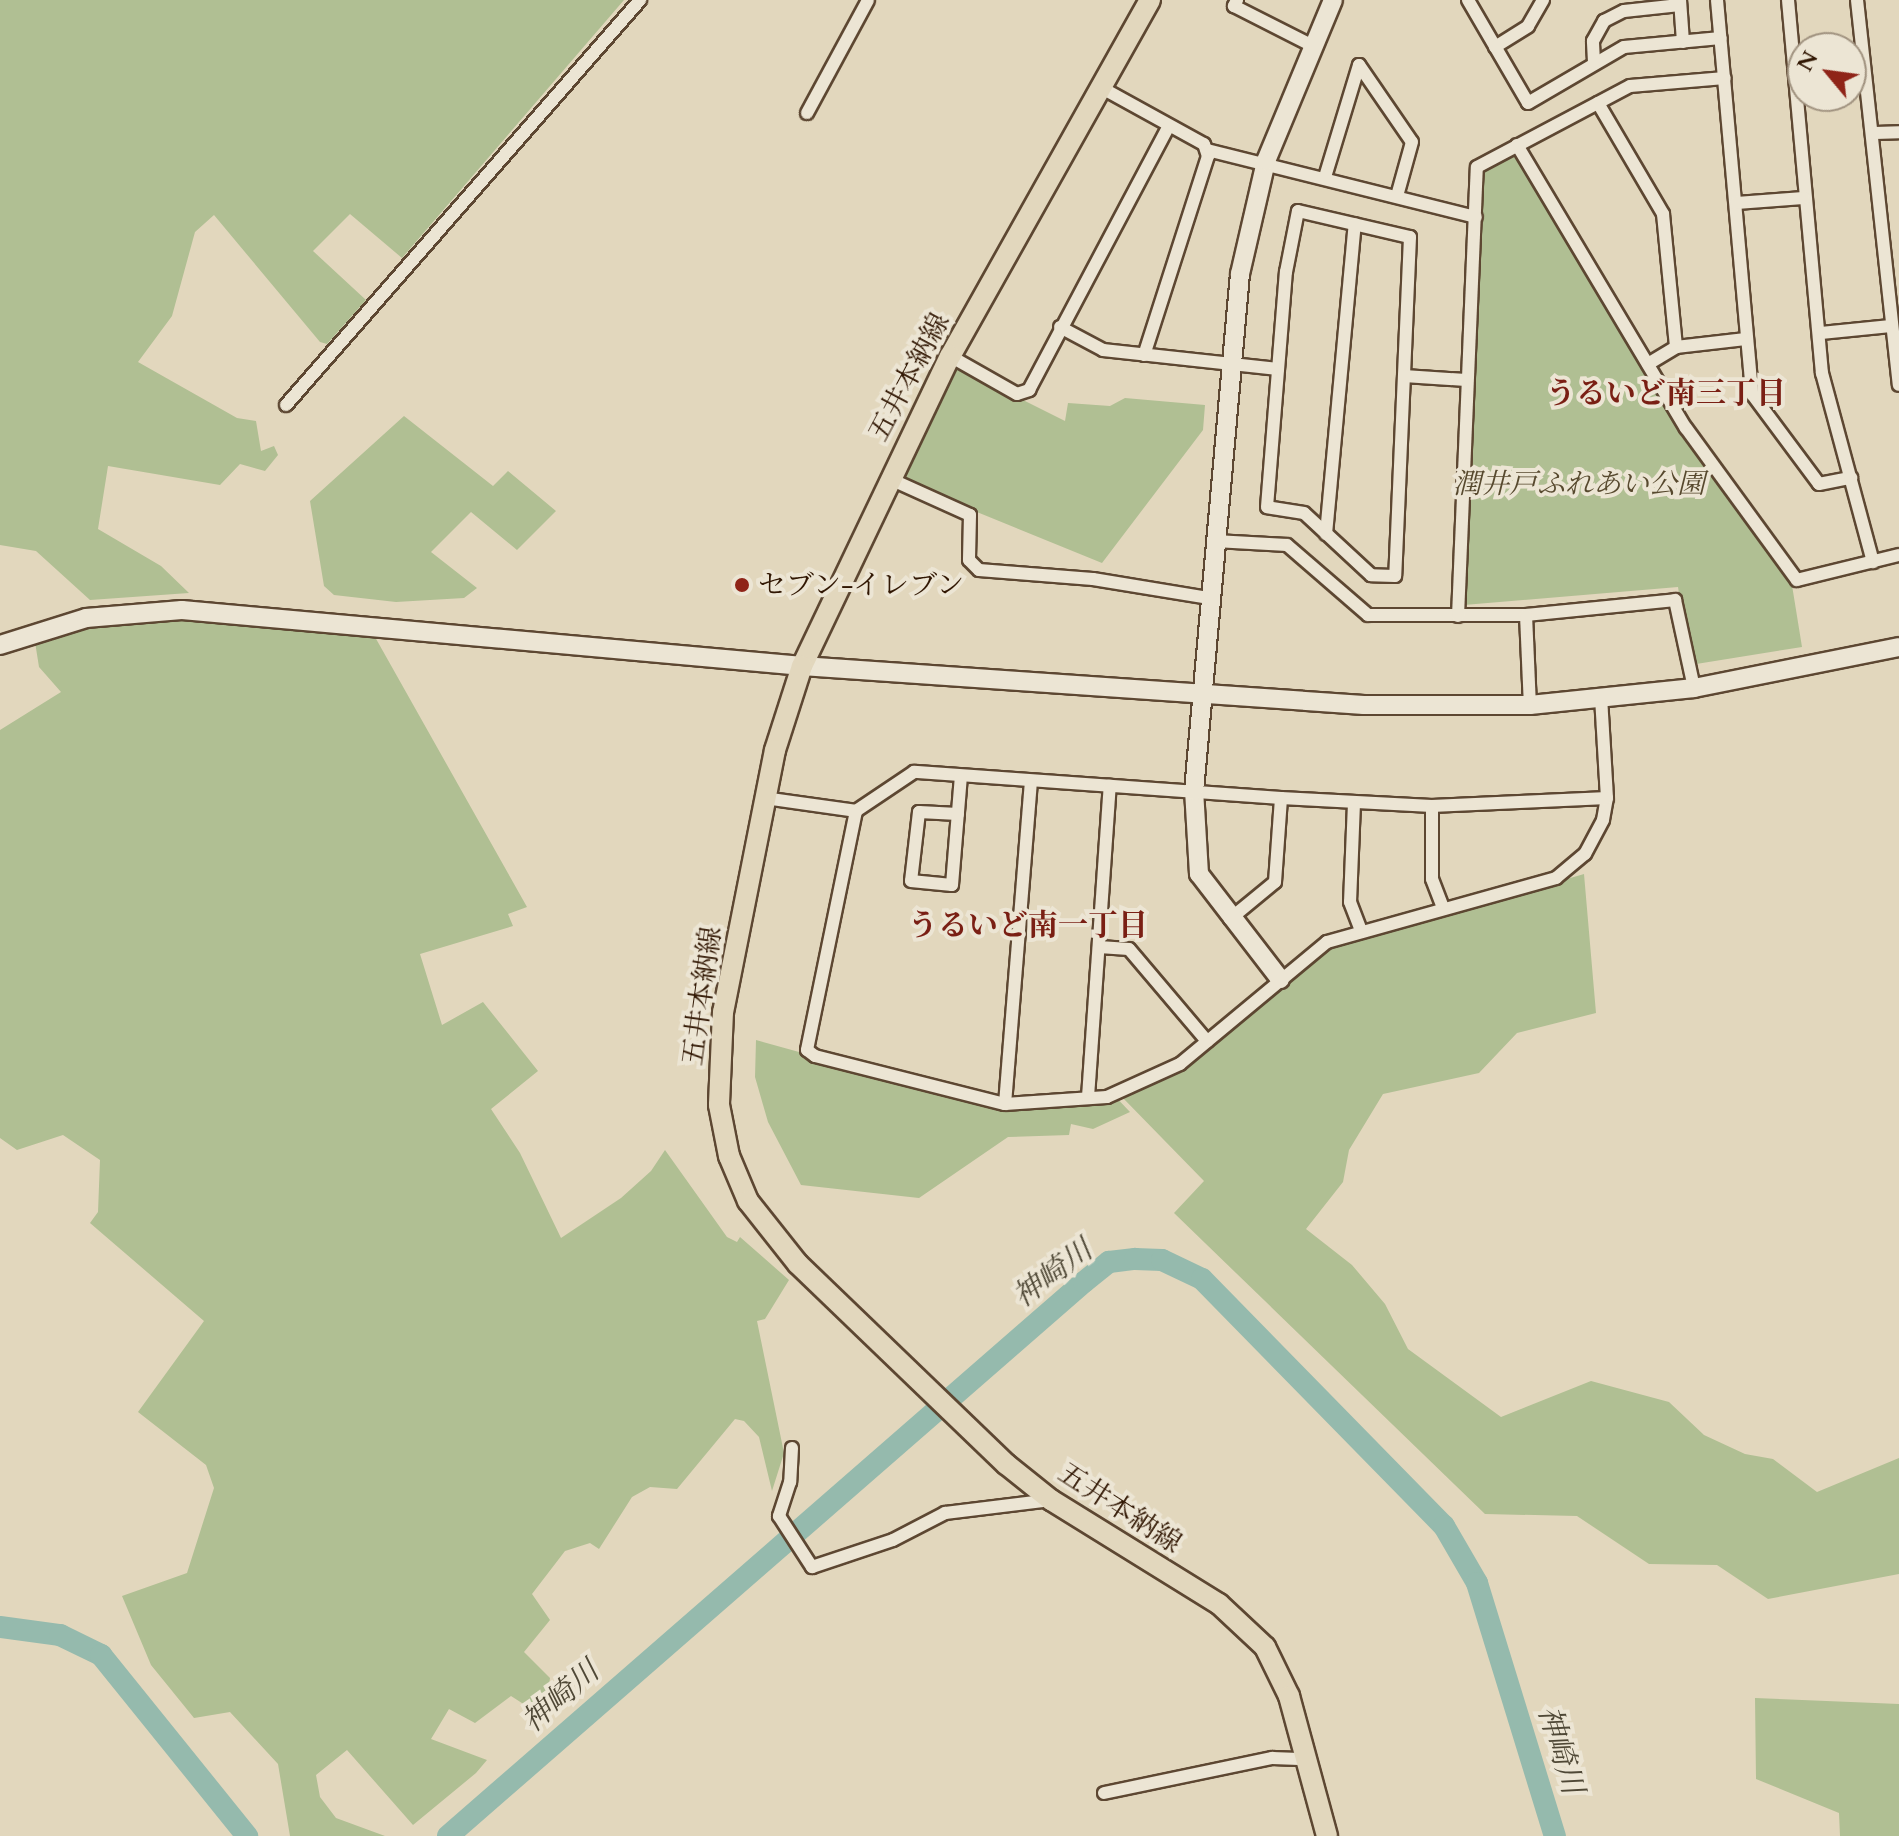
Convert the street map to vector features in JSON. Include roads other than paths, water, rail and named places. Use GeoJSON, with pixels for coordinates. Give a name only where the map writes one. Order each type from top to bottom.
{"type":"FeatureCollection","features":[{"type":"Feature","properties":{"kind":"main road","name":"五井本納線"},"geometry":{"type":"LineString","coordinates":[[1150,0],[950,356],[888,478],[802,666],[764,798],[722,1022],[718,1089],[729,1156],[748,1201],[780,1245],[934,1398],[1051,1500],[1219,1604],[1252,1633],[1275,1664],[1289,1696],[1327,1836]]}},
{"type":"Feature","properties":{"kind":"street"},"geometry":{"type":"LineString","coordinates":[[286,405],[640,0]]}},
{"type":"Feature","properties":{"kind":"street"},"geometry":{"type":"LineString","coordinates":[[807,113],[868,0]]}},
{"type":"Feature","properties":{"kind":"street"},"geometry":{"type":"LineString","coordinates":[[1221,0],[1236,3],[1311,45]]}},
{"type":"Feature","properties":{"kind":"street"},"geometry":{"type":"LineString","coordinates":[[1280,979],[1230,919],[1199,874],[1194,791],[1240,274],[1266,161],[1311,45],[1333,0]]}},
{"type":"Feature","properties":{"kind":"street"},"geometry":{"type":"LineString","coordinates":[[1468,0],[1528,103],[1624,47],[1721,38]]}},
{"type":"Feature","properties":{"kind":"street"},"geometry":{"type":"LineString","coordinates":[[1495,47],[1528,26],[1543,0]]}},
{"type":"Feature","properties":{"kind":"street"},"geometry":{"type":"LineString","coordinates":[[1717,0],[1752,394],[1819,484],[1851,478]]}},
{"type":"Feature","properties":{"kind":"street"},"geometry":{"type":"LineString","coordinates":[[1788,0],[1793,32]]}},
{"type":"Feature","properties":{"kind":"street"},"geometry":{"type":"LineString","coordinates":[[1857,0],[1858,32]]}},
{"type":"Feature","properties":{"kind":"street"},"geometry":{"type":"LineString","coordinates":[[1594,62],[1593,41],[1604,21],[1624,11],[1680,2],[1683,42]]}},
{"type":"Feature","properties":{"kind":"street"},"geometry":{"type":"LineString","coordinates":[[1325,177],[1359,65],[1412,142],[1397,196]]}},
{"type":"Feature","properties":{"kind":"street"},"geometry":{"type":"LineString","coordinates":[[1458,616],[1477,167],[1630,86],[1725,78]]}},
{"type":"Feature","properties":{"kind":"street"},"geometry":{"type":"LineString","coordinates":[[1102,88],[1207,150],[1266,161],[1476,217]]}},
{"type":"Feature","properties":{"kind":"street"},"geometry":{"type":"LineString","coordinates":[[1867,100],[1875,133],[1899,385]]}},
{"type":"Feature","properties":{"kind":"street"},"geometry":{"type":"LineString","coordinates":[[1598,103],[1663,214],[1676,347]]}},
{"type":"Feature","properties":{"kind":"street"},"geometry":{"type":"LineString","coordinates":[[1800,112],[1804,198],[1821,333],[1822,373],[1873,562]]}},
{"type":"Feature","properties":{"kind":"street"},"geometry":{"type":"LineString","coordinates":[[950,356],[1024,394],[1169,126]]}},
{"type":"Feature","properties":{"kind":"street"},"geometry":{"type":"LineString","coordinates":[[1875,133],[1899,132]]}},
{"type":"Feature","properties":{"kind":"street"},"geometry":{"type":"LineString","coordinates":[[1517,145],[1686,428],[1797,580],[1899,555]]}},
{"type":"Feature","properties":{"kind":"street"},"geometry":{"type":"LineString","coordinates":[[1144,355],[1207,150]]}},
{"type":"Feature","properties":{"kind":"street"},"geometry":{"type":"LineString","coordinates":[[1736,203],[1804,198]]}},
{"type":"Feature","properties":{"kind":"street"},"geometry":{"type":"LineString","coordinates":[[1298,211],[1355,224],[1410,237],[1395,576],[1371,575],[1304,513],[1267,507],[1286,272],[1298,211]]}},
{"type":"Feature","properties":{"kind":"street"},"geometry":{"type":"LineString","coordinates":[[1326,534],[1355,224]]}},
{"type":"Feature","properties":{"kind":"street"},"geometry":{"type":"LineString","coordinates":[[1821,333],[1891,326]]}},
{"type":"Feature","properties":{"kind":"street"},"geometry":{"type":"LineString","coordinates":[[1060,327],[1103,350],[1278,369]]}},
{"type":"Feature","properties":{"kind":"street"},"geometry":{"type":"LineString","coordinates":[[1648,364],[1676,347],[1746,339]]}},
{"type":"Feature","properties":{"kind":"street"},"geometry":{"type":"LineString","coordinates":[[1404,376],[1466,380]]}},
{"type":"Feature","properties":{"kind":"street"},"geometry":{"type":"LineString","coordinates":[[888,478],[970,515],[969,560],[979,570],[1093,579],[1209,598]]}},
{"type":"Feature","properties":{"kind":"street"},"geometry":{"type":"LineString","coordinates":[[1215,541],[1287,545],[1368,615],[1526,615],[1675,600],[1694,688]]}},
{"type":"Feature","properties":{"kind":"street"},"geometry":{"type":"LineString","coordinates":[[0,645],[68,621],[168,610],[802,666],[1364,705],[1530,705],[1694,688],[1899,647]]}},
{"type":"Feature","properties":{"kind":"street"},"geometry":{"type":"LineString","coordinates":[[1526,615],[1530,705]]}},
{"type":"Feature","properties":{"kind":"street"},"geometry":{"type":"LineString","coordinates":[[856,811],[807,1050],[815,1056],[1005,1104],[1107,1097],[1180,1064],[1327,942],[1443,907],[1556,878],[1585,854],[1603,820],[1607,798],[1601,697]]}},
{"type":"Feature","properties":{"kind":"street"},"geometry":{"type":"LineString","coordinates":[[764,798],[856,811],[914,772],[1432,806],[1607,798]]}},
{"type":"Feature","properties":{"kind":"street"},"geometry":{"type":"LineString","coordinates":[[958,814],[919,812],[911,881],[952,885],[958,814],[961,776]]}},
{"type":"Feature","properties":{"kind":"street"},"geometry":{"type":"LineString","coordinates":[[1005,1104],[1031,781]]}},
{"type":"Feature","properties":{"kind":"street"},"geometry":{"type":"LineString","coordinates":[[1088,1097],[1110,786]]}},
{"type":"Feature","properties":{"kind":"street"},"geometry":{"type":"LineString","coordinates":[[1230,919],[1275,882],[1281,798]]}},
{"type":"Feature","properties":{"kind":"street"},"geometry":{"type":"LineString","coordinates":[[1354,803],[1350,902],[1361,931]]}},
{"type":"Feature","properties":{"kind":"street"},"geometry":{"type":"LineString","coordinates":[[1432,806],[1432,879],[1443,907]]}},
{"type":"Feature","properties":{"kind":"street"},"geometry":{"type":"LineString","coordinates":[[1099,947],[1129,949],[1207,1041]]}},
{"type":"Feature","properties":{"kind":"street"},"geometry":{"type":"LineString","coordinates":[[792,1448],[781,1521],[812,1567],[893,1540],[945,1513],[1051,1500]]}},
{"type":"Feature","properties":{"kind":"street"},"geometry":{"type":"LineString","coordinates":[[1104,1793],[1272,1758],[1306,1759]]}},
{"type":"Feature","properties":{"kind":"waterway","name":"神崎川"},"geometry":{"type":"LineString","coordinates":[[448,1836],[1084,1282],[1109,1262],[1135,1259],[1162,1260],[1202,1279],[1444,1526],[1477,1583],[1555,1836]]}},
{"type":"Feature","properties":{"kind":"waterway","name":"神崎川"},"geometry":{"type":"LineString","coordinates":[[0,1627],[60,1635],[101,1655],[247,1836]]}},
{"type":"Feature","properties":{"kind":"place","name":"セブン-イレブン"},"geometry":{"type":"Point","coordinates":[742,585]}},
{"type":"Feature","properties":{"kind":"district","name":"うるいど南三丁目"},"geometry":{"type":"Point","coordinates":[1666,394]}},
{"type":"Feature","properties":{"kind":"district","name":"うるいど南一丁目"},"geometry":{"type":"Point","coordinates":[1028,926]}},
{"type":"Feature","properties":{"kind":"park label","name":"潤井戸ふれあい公園"},"geometry":{"type":"Point","coordinates":[1579,484]}}]}
